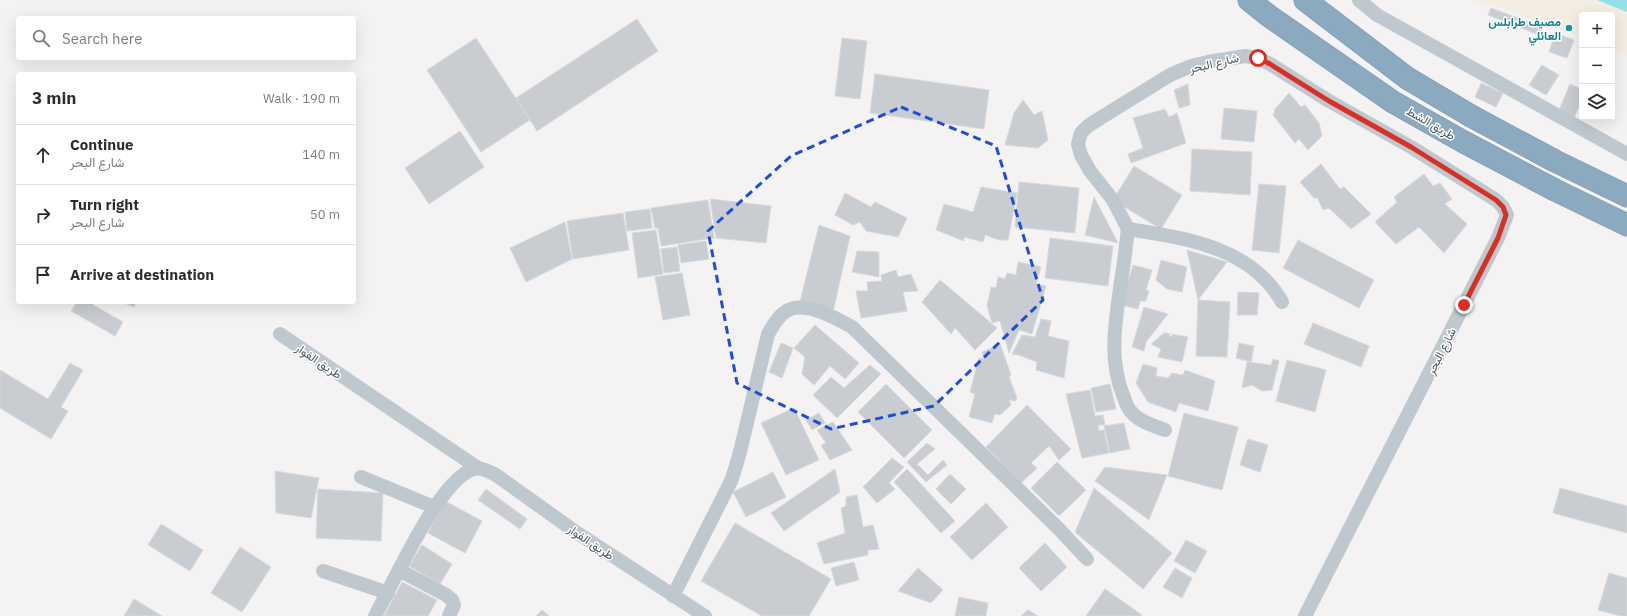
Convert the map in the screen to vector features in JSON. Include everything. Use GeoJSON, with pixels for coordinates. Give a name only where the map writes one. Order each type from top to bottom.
{"type":"FeatureCollection","features":[{"type":"Feature","properties":{"kind":"highway","name":"طريق الشط"},"geometry":{"type":"LineString","coordinates":[[1249,0],[1269,16],[1393,102],[1555,190],[1627,225]]}},
{"type":"Feature","properties":{"kind":"highway"},"geometry":{"type":"LineString","coordinates":[[1305,0],[1407,78],[1471,116],[1548,158],[1627,196]]}},
{"type":"Feature","properties":{"kind":"street"},"geometry":{"type":"LineString","coordinates":[[1359,0],[1377,15],[1627,154]]}},
{"type":"Feature","properties":{"kind":"street","name":"شارع البحر"},"geometry":{"type":"LineString","coordinates":[[1128,229],[1113,200],[1090,172],[1081,155],[1078,144],[1081,133],[1102,117],[1170,75],[1196,65],[1230,57],[1245,56],[1258,58],[1270,64],[1329,101],[1411,147],[1496,200],[1505,211],[1506,215],[1498,238],[1305,616]]}},
{"type":"Feature","properties":{"kind":"street"},"geometry":{"type":"LineString","coordinates":[[1165,430],[1141,420],[1129,409],[1120,388],[1115,368],[1114,348],[1116,312],[1128,229],[1195,241],[1217,248],[1253,268],[1264,277],[1277,292],[1282,302]]}},
{"type":"Feature","properties":{"kind":"street"},"geometry":{"type":"LineString","coordinates":[[673,596],[732,478],[740,452],[768,334],[776,320],[786,311],[798,307],[813,308],[837,318],[852,327],[1058,528],[1087,559]]}},
{"type":"Feature","properties":{"kind":"street","name":"طريق الفوار"},"geometry":{"type":"LineString","coordinates":[[280,334],[478,468],[487,470],[496,475],[573,530],[705,616]]}},
{"type":"Feature","properties":{"kind":"street"},"geometry":{"type":"LineString","coordinates":[[375,616],[434,507],[456,480],[471,470],[478,468]]}},
{"type":"Feature","properties":{"kind":"street"},"geometry":{"type":"LineString","coordinates":[[361,478],[434,507]]}},
{"type":"Feature","properties":{"kind":"street"},"geometry":{"type":"LineString","coordinates":[[399,570],[446,595],[452,600],[454,604],[449,616]]}},
{"type":"Feature","properties":{"kind":"street"},"geometry":{"type":"LineString","coordinates":[[323,571],[388,593]]}},
{"type":"Feature","properties":{"kind":"highlighted area"},"geometry":{"type":"Polygon","coordinates":[[[901,107],[996,146],[1043,300],[934,406],[831,429],[737,383],[708,231],[791,156],[901,107]]]}},
{"type":"Feature","properties":{"kind":"sand","name":"مصيف طرابلس العائلي"},"geometry":{"type":"Polygon","coordinates":[[[1472,0],[1598,0],[1627,12],[1627,56],[1615,50],[1615,12],[1579,12],[1579,35],[1540,24],[1508,10],[1472,0]]]}},
{"type":"Feature","properties":{"kind":"water"},"geometry":{"type":"Polygon","coordinates":[[[1597,0],[1627,0],[1627,12],[1597,0]]]}},
{"type":"Feature","properties":{"kind":"building"},"geometry":{"type":"Polygon","coordinates":[[[1491,8],[1542,27],[1539,35],[1488,15],[1491,8]]]}},
{"type":"Feature","properties":{"kind":"building"},"geometry":{"type":"Polygon","coordinates":[[[637,19],[658,51],[537,131],[516,98],[637,19]]]}},
{"type":"Feature","properties":{"kind":"building"},"geometry":{"type":"Polygon","coordinates":[[[1555,33],[1574,40],[1567,58],[1549,52],[1555,33]]]}},
{"type":"Feature","properties":{"kind":"building"},"geometry":{"type":"Polygon","coordinates":[[[476,38],[530,120],[481,152],[427,70],[476,38]]]}},
{"type":"Feature","properties":{"kind":"building"},"geometry":{"type":"Polygon","coordinates":[[[842,38],[867,41],[860,99],[835,96],[842,38]]]}},
{"type":"Feature","properties":{"kind":"building"},"geometry":{"type":"Polygon","coordinates":[[[1542,65],[1559,75],[1546,95],[1529,85],[1542,65]]]}},
{"type":"Feature","properties":{"kind":"building"},"geometry":{"type":"Polygon","coordinates":[[[875,74],[989,90],[984,129],[870,113],[875,74]]]}},
{"type":"Feature","properties":{"kind":"building"},"geometry":{"type":"Polygon","coordinates":[[[1481,83],[1503,93],[1496,107],[1475,97],[1481,83]]]}},
{"type":"Feature","properties":{"kind":"building"},"geometry":{"type":"Polygon","coordinates":[[[1188,84],[1190,105],[1179,108],[1174,90],[1188,84]]]}},
{"type":"Feature","properties":{"kind":"building"},"geometry":{"type":"Polygon","coordinates":[[[1570,84],[1579,88],[1579,107],[1573,120],[1558,113],[1570,84]]]}},
{"type":"Feature","properties":{"kind":"building"},"geometry":{"type":"Polygon","coordinates":[[[1289,93],[1301,107],[1305,105],[1319,123],[1322,136],[1308,150],[1299,139],[1295,143],[1273,115],[1274,110],[1289,93]]]}},
{"type":"Feature","properties":{"kind":"building"},"geometry":{"type":"Polygon","coordinates":[[[1023,100],[1034,115],[1042,111],[1048,140],[1038,148],[1005,145],[1014,113],[1023,100]]]}},
{"type":"Feature","properties":{"kind":"building"},"geometry":{"type":"Polygon","coordinates":[[[1224,108],[1257,111],[1254,142],[1221,139],[1224,108]]]}},
{"type":"Feature","properties":{"kind":"building"},"geometry":{"type":"Polygon","coordinates":[[[1165,109],[1169,117],[1177,113],[1186,143],[1131,163],[1128,154],[1143,148],[1133,118],[1165,109]]]}},
{"type":"Feature","properties":{"kind":"building"},"geometry":{"type":"Polygon","coordinates":[[[460,131],[484,167],[429,204],[405,168],[460,131]]]}},
{"type":"Feature","properties":{"kind":"building"},"geometry":{"type":"Polygon","coordinates":[[[1192,149],[1252,152],[1250,195],[1190,191],[1192,149]]]}},
{"type":"Feature","properties":{"kind":"building"},"geometry":{"type":"Polygon","coordinates":[[[1321,164],[1340,189],[1344,187],[1371,214],[1351,229],[1329,208],[1323,210],[1317,197],[1315,199],[1300,182],[1321,164]]]}},
{"type":"Feature","properties":{"kind":"building"},"geometry":{"type":"Polygon","coordinates":[[[1134,166],[1182,195],[1161,229],[1113,200],[1134,166]]]}},
{"type":"Feature","properties":{"kind":"building"},"geometry":{"type":"Polygon","coordinates":[[[1424,174],[1433,186],[1440,183],[1452,199],[1445,204],[1467,224],[1444,253],[1419,227],[1396,244],[1375,222],[1397,202],[1394,197],[1424,174]]]}},
{"type":"Feature","properties":{"kind":"building"},"geometry":{"type":"Polygon","coordinates":[[[1019,182],[1079,188],[1075,233],[1015,227],[1019,182]]]}},
{"type":"Feature","properties":{"kind":"building"},"geometry":{"type":"Polygon","coordinates":[[[1259,184],[1286,186],[1279,253],[1252,250],[1259,184]]]}},
{"type":"Feature","properties":{"kind":"building"},"geometry":{"type":"Polygon","coordinates":[[[981,187],[1017,193],[1008,240],[999,240],[985,235],[983,242],[964,237],[964,241],[936,230],[944,204],[973,212],[981,187]]]}},
{"type":"Feature","properties":{"kind":"building"},"geometry":{"type":"Polygon","coordinates":[[[845,193],[871,207],[875,202],[907,218],[898,237],[866,231],[860,222],[853,225],[835,215],[845,193]]]}},
{"type":"Feature","properties":{"kind":"building"},"geometry":{"type":"Polygon","coordinates":[[[1094,197],[1118,243],[1085,235],[1094,197]]]}},
{"type":"Feature","properties":{"kind":"building"},"geometry":{"type":"Polygon","coordinates":[[[710,199],[771,206],[766,243],[716,238],[710,199]]]}},
{"type":"Feature","properties":{"kind":"building"},"geometry":{"type":"Polygon","coordinates":[[[708,200],[714,238],[661,246],[658,228],[655,228],[651,208],[708,200]]]}},
{"type":"Feature","properties":{"kind":"building"},"geometry":{"type":"Polygon","coordinates":[[[650,209],[652,228],[627,231],[625,212],[650,209]]]}},
{"type":"Feature","properties":{"kind":"building"},"geometry":{"type":"Polygon","coordinates":[[[623,213],[629,250],[573,259],[567,221],[623,213]]]}},
{"type":"Feature","properties":{"kind":"building"},"geometry":{"type":"Polygon","coordinates":[[[565,222],[572,259],[526,282],[510,248],[565,222]]]}},
{"type":"Feature","properties":{"kind":"building"},"geometry":{"type":"Polygon","coordinates":[[[819,225],[850,236],[833,312],[800,302],[819,225]]]}},
{"type":"Feature","properties":{"kind":"building"},"geometry":{"type":"Polygon","coordinates":[[[656,230],[663,274],[638,278],[632,233],[656,230]]]}},
{"type":"Feature","properties":{"kind":"building"},"geometry":{"type":"Polygon","coordinates":[[[1050,238],[1113,246],[1108,286],[1045,278],[1050,238]]]}},
{"type":"Feature","properties":{"kind":"building"},"geometry":{"type":"Polygon","coordinates":[[[1298,240],[1374,280],[1359,308],[1283,268],[1298,240]]]}},
{"type":"Feature","properties":{"kind":"building"},"geometry":{"type":"Polygon","coordinates":[[[706,241],[709,259],[681,263],[678,245],[706,241]]]}},
{"type":"Feature","properties":{"kind":"building"},"geometry":{"type":"Polygon","coordinates":[[[677,247],[680,271],[664,273],[661,249],[677,247]]]}},
{"type":"Feature","properties":{"kind":"building"},"geometry":{"type":"Polygon","coordinates":[[[1187,250],[1227,262],[1198,300],[1187,250]]]}},
{"type":"Feature","properties":{"kind":"building"},"geometry":{"type":"Polygon","coordinates":[[[857,251],[879,252],[879,277],[852,272],[857,251]]]}},
{"type":"Feature","properties":{"kind":"building"},"geometry":{"type":"Polygon","coordinates":[[[1161,260],[1187,267],[1182,292],[1167,289],[1156,280],[1161,260]]]}},
{"type":"Feature","properties":{"kind":"building"},"geometry":{"type":"Polygon","coordinates":[[[1018,262],[1041,267],[1036,284],[1046,286],[1032,334],[1019,330],[1009,353],[1000,321],[992,323],[987,306],[991,287],[996,288],[998,277],[1005,279],[1007,273],[1016,275],[1018,262]]]}},
{"type":"Feature","properties":{"kind":"building"},"geometry":{"type":"Polygon","coordinates":[[[1133,265],[1152,270],[1146,290],[1149,291],[1146,301],[1140,301],[1138,309],[1121,305],[1133,265]]]}},
{"type":"Feature","properties":{"kind":"building"},"geometry":{"type":"Polygon","coordinates":[[[896,270],[898,277],[911,274],[918,291],[903,292],[907,311],[861,318],[856,291],[868,291],[867,282],[882,281],[881,275],[896,270]]]}},
{"type":"Feature","properties":{"kind":"building"},"geometry":{"type":"Polygon","coordinates":[[[682,273],[690,315],[663,320],[655,277],[682,273]]]}},
{"type":"Feature","properties":{"kind":"building"},"geometry":{"type":"Polygon","coordinates":[[[940,280],[997,328],[975,350],[955,328],[951,334],[922,302],[940,280]]]}},
{"type":"Feature","properties":{"kind":"building"},"geometry":{"type":"Polygon","coordinates":[[[1238,292],[1259,293],[1257,315],[1237,315],[1238,292]]]}},
{"type":"Feature","properties":{"kind":"building"},"geometry":{"type":"Polygon","coordinates":[[[1198,300],[1230,302],[1227,357],[1196,356],[1198,300]]]}},
{"type":"Feature","properties":{"kind":"building"},"geometry":{"type":"Polygon","coordinates":[[[76,304],[94,304],[93,305],[123,322],[115,336],[71,311],[76,304]]]}},
{"type":"Feature","properties":{"kind":"building"},"geometry":{"type":"Polygon","coordinates":[[[127,304],[135,304],[134,307],[127,304]]]}},
{"type":"Feature","properties":{"kind":"building"},"geometry":{"type":"Polygon","coordinates":[[[1144,307],[1168,314],[1146,342],[1144,351],[1132,347],[1144,307]]]}},
{"type":"Feature","properties":{"kind":"building"},"geometry":{"type":"Polygon","coordinates":[[[1041,319],[1051,321],[1048,336],[1069,341],[1064,378],[1036,370],[1037,362],[1012,354],[1022,335],[1035,337],[1041,319]]]}},
{"type":"Feature","properties":{"kind":"building"},"geometry":{"type":"Polygon","coordinates":[[[1313,323],[1369,346],[1361,367],[1304,344],[1313,323]]]}},
{"type":"Feature","properties":{"kind":"building"},"geometry":{"type":"Polygon","coordinates":[[[815,325],[859,363],[845,379],[830,366],[814,385],[802,374],[805,357],[794,348],[815,325]]]}},
{"type":"Feature","properties":{"kind":"building"},"geometry":{"type":"Polygon","coordinates":[[[1164,333],[1170,334],[1169,336],[1172,337],[1172,334],[1188,337],[1182,362],[1158,357],[1161,349],[1151,344],[1164,333]]]}},
{"type":"Feature","properties":{"kind":"building"},"geometry":{"type":"Polygon","coordinates":[[[781,343],[793,348],[782,378],[769,372],[781,343]]]}},
{"type":"Feature","properties":{"kind":"building"},"geometry":{"type":"Polygon","coordinates":[[[1239,343],[1254,346],[1251,362],[1236,358],[1239,343]]]}},
{"type":"Feature","properties":{"kind":"building"},"geometry":{"type":"Polygon","coordinates":[[[1000,344],[1011,375],[1009,377],[1017,398],[1015,401],[1009,400],[1011,405],[1000,415],[995,414],[992,423],[969,417],[975,394],[970,392],[979,358],[984,359],[982,352],[1000,344]]]}},
{"type":"Feature","properties":{"kind":"building"},"geometry":{"type":"Polygon","coordinates":[[[1273,359],[1279,361],[1272,390],[1262,391],[1252,385],[1242,388],[1247,362],[1271,365],[1273,359]]]}},
{"type":"Feature","properties":{"kind":"building"},"geometry":{"type":"Polygon","coordinates":[[[1287,360],[1326,370],[1315,412],[1276,401],[1287,360]]]}},
{"type":"Feature","properties":{"kind":"building"},"geometry":{"type":"Polygon","coordinates":[[[70,363],[83,370],[61,407],[68,411],[51,439],[0,408],[0,370],[48,399],[70,363]]]}},
{"type":"Feature","properties":{"kind":"building"},"geometry":{"type":"Polygon","coordinates":[[[1143,364],[1157,368],[1156,376],[1168,378],[1172,373],[1183,375],[1185,370],[1215,381],[1208,411],[1179,403],[1176,412],[1148,402],[1136,383],[1143,364]]]}},
{"type":"Feature","properties":{"kind":"building"},"geometry":{"type":"Polygon","coordinates":[[[870,365],[881,374],[837,418],[813,395],[831,377],[844,388],[870,365]]]}},
{"type":"Feature","properties":{"kind":"building"},"geometry":{"type":"Polygon","coordinates":[[[886,384],[932,430],[904,458],[858,412],[886,384]]]}},
{"type":"Feature","properties":{"kind":"building"},"geometry":{"type":"Polygon","coordinates":[[[1110,384],[1116,409],[1096,412],[1091,388],[1110,384]]]}},
{"type":"Feature","properties":{"kind":"building"},"geometry":{"type":"Polygon","coordinates":[[[1090,390],[1095,416],[1103,415],[1105,425],[1098,425],[1099,431],[1104,430],[1109,453],[1082,458],[1066,394],[1090,390]]]}},
{"type":"Feature","properties":{"kind":"building"},"geometry":{"type":"Polygon","coordinates":[[[1027,405],[1071,449],[1059,460],[1049,446],[1031,463],[1037,468],[1021,483],[986,447],[1027,405]]]}},
{"type":"Feature","properties":{"kind":"building"},"geometry":{"type":"Polygon","coordinates":[[[794,408],[819,460],[786,475],[761,423],[794,408]]]}},
{"type":"Feature","properties":{"kind":"building"},"geometry":{"type":"Polygon","coordinates":[[[819,413],[825,423],[812,430],[806,420],[819,413]]]}},
{"type":"Feature","properties":{"kind":"building"},"geometry":{"type":"Polygon","coordinates":[[[1184,413],[1238,427],[1222,490],[1168,476],[1184,413]]]}},
{"type":"Feature","properties":{"kind":"building"},"geometry":{"type":"Polygon","coordinates":[[[833,422],[852,450],[830,460],[821,445],[826,443],[817,430],[833,422]]]}},
{"type":"Feature","properties":{"kind":"building"},"geometry":{"type":"Polygon","coordinates":[[[1124,423],[1130,449],[1110,453],[1104,426],[1124,423]]]}},
{"type":"Feature","properties":{"kind":"building"},"geometry":{"type":"Polygon","coordinates":[[[1248,439],[1268,445],[1260,472],[1240,465],[1248,439]]]}},
{"type":"Feature","properties":{"kind":"building"},"geometry":{"type":"Polygon","coordinates":[[[927,443],[935,449],[917,464],[928,475],[943,460],[947,465],[926,482],[907,462],[927,443]]]}},
{"type":"Feature","properties":{"kind":"building"},"geometry":{"type":"Polygon","coordinates":[[[892,458],[904,467],[889,483],[895,489],[877,503],[863,487],[892,458]]]}},
{"type":"Feature","properties":{"kind":"building"},"geometry":{"type":"Polygon","coordinates":[[[1057,462],[1086,490],[1059,516],[1031,488],[1057,462]]]}},
{"type":"Feature","properties":{"kind":"building"},"geometry":{"type":"Polygon","coordinates":[[[1105,467],[1167,475],[1149,520],[1095,481],[1105,467]]]}},
{"type":"Feature","properties":{"kind":"building"},"geometry":{"type":"Polygon","coordinates":[[[835,469],[840,492],[784,531],[771,513],[835,469]]]}},
{"type":"Feature","properties":{"kind":"building"},"geometry":{"type":"Polygon","coordinates":[[[907,469],[955,521],[941,533],[894,482],[907,469]]]}},
{"type":"Feature","properties":{"kind":"building"},"geometry":{"type":"Polygon","coordinates":[[[275,471],[319,478],[311,518],[276,513],[275,471]]]}},
{"type":"Feature","properties":{"kind":"building"},"geometry":{"type":"Polygon","coordinates":[[[773,472],[786,497],[746,517],[733,492],[773,472]]]}},
{"type":"Feature","properties":{"kind":"building"},"geometry":{"type":"Polygon","coordinates":[[[950,474],[966,489],[951,504],[936,489],[950,474]]]}},
{"type":"Feature","properties":{"kind":"building"},"geometry":{"type":"Polygon","coordinates":[[[1094,488],[1172,553],[1143,589],[1075,532],[1094,488]]]}},
{"type":"Feature","properties":{"kind":"building"},"geometry":{"type":"Polygon","coordinates":[[[1560,488],[1627,506],[1627,533],[1553,513],[1560,488]]]}},
{"type":"Feature","properties":{"kind":"building"},"geometry":{"type":"Polygon","coordinates":[[[318,489],[383,493],[381,541],[316,538],[318,489]]]}},
{"type":"Feature","properties":{"kind":"building"},"geometry":{"type":"Polygon","coordinates":[[[486,489],[527,519],[520,529],[478,500],[486,489]]]}},
{"type":"Feature","properties":{"kind":"building"},"geometry":{"type":"Polygon","coordinates":[[[857,495],[863,527],[873,525],[879,549],[868,550],[868,555],[824,564],[817,543],[845,533],[841,508],[846,506],[846,497],[857,495]]]}},
{"type":"Feature","properties":{"kind":"building"},"geometry":{"type":"Polygon","coordinates":[[[445,501],[482,521],[465,553],[428,533],[445,501]]]}},
{"type":"Feature","properties":{"kind":"building"},"geometry":{"type":"Polygon","coordinates":[[[986,503],[1008,527],[972,560],[950,537],[986,503]]]}},
{"type":"Feature","properties":{"kind":"building"},"geometry":{"type":"Polygon","coordinates":[[[735,523],[831,579],[809,616],[762,616],[701,581],[735,523]]]}},
{"type":"Feature","properties":{"kind":"building"},"geometry":{"type":"Polygon","coordinates":[[[161,524],[203,550],[190,571],[148,545],[161,524]]]}},
{"type":"Feature","properties":{"kind":"building"},"geometry":{"type":"Polygon","coordinates":[[[1186,540],[1207,551],[1195,573],[1174,561],[1186,540]]]}},
{"type":"Feature","properties":{"kind":"building"},"geometry":{"type":"Polygon","coordinates":[[[1045,543],[1067,567],[1041,591],[1019,568],[1045,543]]]}},
{"type":"Feature","properties":{"kind":"building"},"geometry":{"type":"Polygon","coordinates":[[[422,545],[452,564],[440,584],[409,566],[422,545]]]}},
{"type":"Feature","properties":{"kind":"building"},"geometry":{"type":"Polygon","coordinates":[[[240,547],[271,567],[242,612],[211,593],[240,547]]]}},
{"type":"Feature","properties":{"kind":"building"},"geometry":{"type":"Polygon","coordinates":[[[854,562],[859,580],[836,586],[831,568],[854,562]]]}},
{"type":"Feature","properties":{"kind":"building"},"geometry":{"type":"Polygon","coordinates":[[[918,568],[943,590],[931,603],[898,591],[918,568]]]}},
{"type":"Feature","properties":{"kind":"building"},"geometry":{"type":"Polygon","coordinates":[[[1175,568],[1192,578],[1182,598],[1163,587],[1175,568]]]}},
{"type":"Feature","properties":{"kind":"building"},"geometry":{"type":"Polygon","coordinates":[[[1609,573],[1627,578],[1627,616],[1620,616],[1598,610],[1609,573]]]}},
{"type":"Feature","properties":{"kind":"building"},"geometry":{"type":"Polygon","coordinates":[[[402,582],[437,600],[428,616],[384,616],[402,582]]]}},
{"type":"Feature","properties":{"kind":"building"},"geometry":{"type":"Polygon","coordinates":[[[1105,589],[1142,615],[1086,616],[1105,589]]]}},
{"type":"Feature","properties":{"kind":"building"},"geometry":{"type":"Polygon","coordinates":[[[959,597],[988,603],[986,616],[955,616],[959,597]]]}},
{"type":"Feature","properties":{"kind":"building"},"geometry":{"type":"Polygon","coordinates":[[[134,599],[162,616],[124,616],[134,599]]]}},
{"type":"Feature","properties":{"kind":"building"},"geometry":{"type":"Polygon","coordinates":[[[542,610],[549,616],[536,616],[542,610]]]}},
{"type":"Feature","properties":{"kind":"building"},"geometry":{"type":"Polygon","coordinates":[[[1028,610],[1038,616],[1021,616],[1028,610]]]}},
{"type":"Feature","properties":{"kind":"place","name":"مصيف طرابلس العائلي"},"geometry":{"type":"Point","coordinates":[1569,28]}},
{"type":"Feature","properties":{"kind":"route"},"geometry":{"type":"LineString","coordinates":[[1258,58],[1329,101],[1411,147],[1496,200],[1503,207],[1506,215],[1498,238],[1464,305]]}}]}
